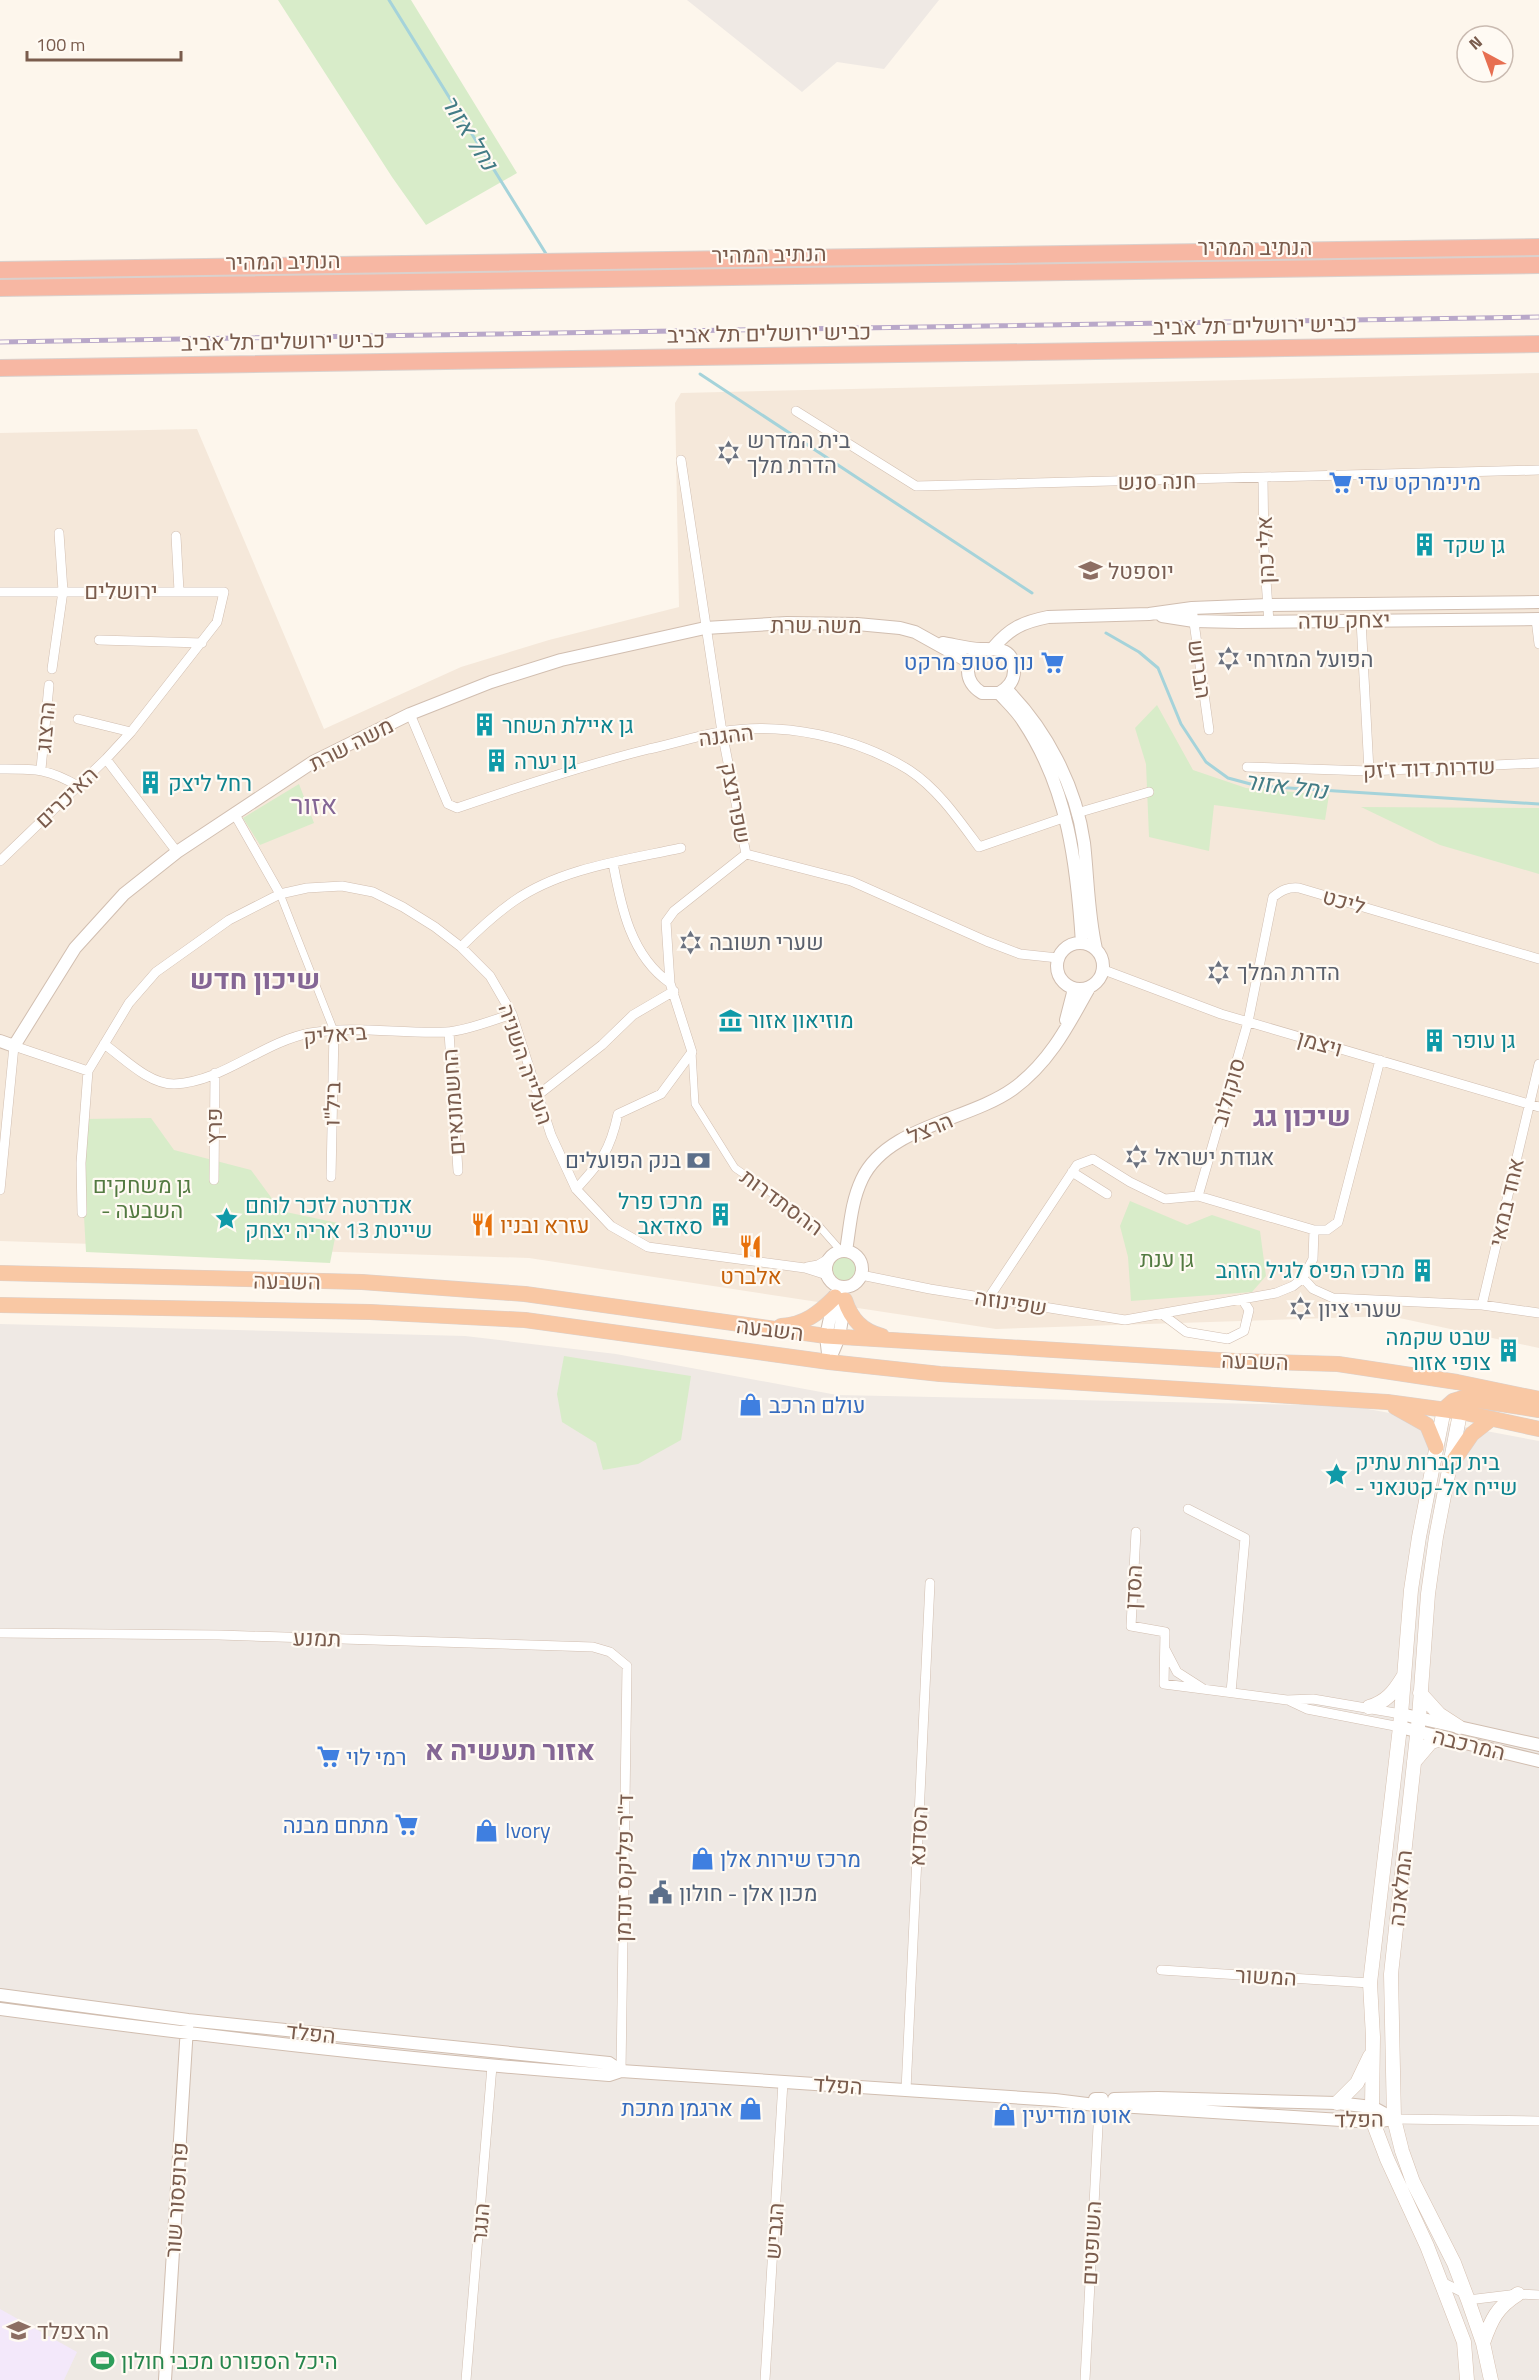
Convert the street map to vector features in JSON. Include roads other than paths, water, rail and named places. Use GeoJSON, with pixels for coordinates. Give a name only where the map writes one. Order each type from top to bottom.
{"type":"FeatureCollection","features":[{"type":"Feature","properties":{"kind":"highway"},"geometry":{"type":"LineString","coordinates":[[0,270],[1539,247]]}},
{"type":"Feature","properties":{"kind":"highway","name":"הנתיב המהיר"},"geometry":{"type":"LineString","coordinates":[[0,288],[1539,265]]}},
{"type":"Feature","properties":{"kind":"highway","name":"כביש ירושלים תל אביב"},"geometry":{"type":"LineString","coordinates":[[0,368],[1539,344]]}},
{"type":"Feature","properties":{"kind":"highway","name":"השבעה"},"geometry":{"type":"LineString","coordinates":[[0,1273],[362,1282],[513,1293],[832,1336],[914,1343],[1235,1361],[1338,1364],[1457,1382],[1539,1399]]}},
{"type":"Feature","properties":{"kind":"highway"},"geometry":{"type":"LineString","coordinates":[[762,1328],[801,1323],[818,1313],[841,1292],[851,1316],[864,1329],[873,1334],[914,1343]]}},
{"type":"Feature","properties":{"kind":"highway","name":"השבעה"},"geometry":{"type":"LineString","coordinates":[[0,1305],[370,1312],[525,1320],[829,1362],[940,1374],[1387,1402],[1444,1409],[1462,1405],[1491,1419],[1539,1429]]}},
{"type":"Feature","properties":{"kind":"highway"},"geometry":{"type":"LineString","coordinates":[[1387,1402],[1427,1425],[1436,1447]]}},
{"type":"Feature","properties":{"kind":"highway"},"geometry":{"type":"LineString","coordinates":[[1462,1405],[1539,1410]]}},
{"type":"Feature","properties":{"kind":"highway"},"geometry":{"type":"LineString","coordinates":[[1450,1466],[1472,1434],[1491,1419]]}},
{"type":"Feature","properties":{"kind":"main road"},"geometry":{"type":"LineString","coordinates":[[1457,1382],[1462,1389],[1462,1405]]}},
{"type":"Feature","properties":{"kind":"main road","name":"המלאכה"},"geometry":{"type":"LineString","coordinates":[[1462,1405],[1436,1537],[1428,1594],[1419,1717],[1390,1974],[1394,2119],[1413,2182],[1454,2263],[1468,2300],[1483,2343],[1491,2380]]}},
{"type":"Feature","properties":{"kind":"main road","name":"המלאכה"},"geometry":{"type":"LineString","coordinates":[[1444,1409],[1411,1590],[1400,1720],[1370,1983],[1372,2107],[1373,2122],[1387,2159],[1464,2342],[1467,2380]]}},
{"type":"Feature","properties":{"kind":"main road"},"geometry":{"type":"LineString","coordinates":[[1369,1707],[1386,1699],[1404,1675]]}},
{"type":"Feature","properties":{"kind":"main road"},"geometry":{"type":"LineString","coordinates":[[1420,1693],[1439,1714],[1459,1727]]}},
{"type":"Feature","properties":{"kind":"main road"},"geometry":{"type":"LineString","coordinates":[[1413,1764],[1431,1742],[1444,1738]]}},
{"type":"Feature","properties":{"kind":"main road"},"geometry":{"type":"LineString","coordinates":[[1337,2103],[1357,2084],[1372,2052]]}},
{"type":"Feature","properties":{"kind":"main road"},"geometry":{"type":"LineString","coordinates":[[1483,2343],[1493,2315],[1499,2307],[1518,2294]]}},
{"type":"Feature","properties":{"kind":"street","name":"חנה סנש"},"geometry":{"type":"LineString","coordinates":[[796,411],[916,486],[1539,470]]}},
{"type":"Feature","properties":{"kind":"street","name":"שפרינצק"},"geometry":{"type":"LineString","coordinates":[[681,460],[722,732],[746,854],[851,881],[1020,954],[1058,958]]}},
{"type":"Feature","properties":{"kind":"street","name":"אלי כהן"},"geometry":{"type":"LineString","coordinates":[[1263,478],[1269,622]]}},
{"type":"Feature","properties":{"kind":"street","name":"ירושלים"},"geometry":{"type":"LineString","coordinates":[[52,669],[63,591],[59,533]]}},
{"type":"Feature","properties":{"kind":"street","name":"ירושלים"},"geometry":{"type":"LineString","coordinates":[[176,536],[179,591]]}},
{"type":"Feature","properties":{"kind":"street","name":"ירושלים"},"geometry":{"type":"LineString","coordinates":[[0,592],[224,592]]}},
{"type":"Feature","properties":{"kind":"street","name":"האיכרים"},"geometry":{"type":"LineString","coordinates":[[0,861],[131,732],[217,622],[224,592]]}},
{"type":"Feature","properties":{"kind":"street","name":"יצחק שדה"},"geometry":{"type":"LineString","coordinates":[[987,648],[1008,630],[1048,617],[1149,614],[1192,608],[1268,605],[1539,602]]}},
{"type":"Feature","properties":{"kind":"street","name":"הברוש"},"geometry":{"type":"LineString","coordinates":[[1192,608],[1209,730]]}},
{"type":"Feature","properties":{"kind":"street","name":"יצחק שדה"},"geometry":{"type":"LineString","coordinates":[[1149,614],[1194,621],[1269,622],[1538,619]]}},
{"type":"Feature","properties":{"kind":"street"},"geometry":{"type":"LineString","coordinates":[[1538,619],[1539,644]]}},
{"type":"Feature","properties":{"kind":"street"},"geometry":{"type":"LineString","coordinates":[[1361,620],[1369,771]]}},
{"type":"Feature","properties":{"kind":"street","name":"משה שרת"},"geometry":{"type":"LineString","coordinates":[[0,1190],[14,1046],[75,948],[124,894],[177,852],[313,762],[410,714],[491,682],[561,660],[705,628],[787,623],[857,624],[900,628],[915,632],[969,662]]}},
{"type":"Feature","properties":{"kind":"street"},"geometry":{"type":"LineString","coordinates":[[1005,651],[1017,626]]}},
{"type":"Feature","properties":{"kind":"street"},"geometry":{"type":"LineString","coordinates":[[99,640],[202,643]]}},
{"type":"Feature","properties":{"kind":"street","name":"משה שרת"},"geometry":{"type":"LineString","coordinates":[[933,641],[987,648]]}},
{"type":"Feature","properties":{"kind":"street"},"geometry":{"type":"LineString","coordinates":[[987,648],[1005,651],[1013,664],[1012,681],[1003,691],[991,694],[975,689],[967,674],[969,662],[987,648]]}},
{"type":"Feature","properties":{"kind":"street","name":"הרצוג"},"geometry":{"type":"LineString","coordinates":[[41,769],[49,685]]}},
{"type":"Feature","properties":{"kind":"street"},"geometry":{"type":"LineString","coordinates":[[1003,691],[1023,720],[1052,772],[1083,841],[1091,929],[1104,970],[1095,984],[1089,988],[1074,989],[1061,981],[1057,966],[1058,958],[1068,946],[1082,943],[1096,949]]}},
{"type":"Feature","properties":{"kind":"street","name":"ההגנה"},"geometry":{"type":"LineString","coordinates":[[410,714],[448,804],[457,808],[591,763],[722,732],[772,730],[804,733],[841,741],[881,755],[910,771],[953,813],[979,848],[1072,815],[1149,792]]}},
{"type":"Feature","properties":{"kind":"street"},"geometry":{"type":"LineString","coordinates":[[78,718],[131,732]]}},
{"type":"Feature","properties":{"kind":"street"},"geometry":{"type":"LineString","coordinates":[[106,759],[177,852]]}},
{"type":"Feature","properties":{"kind":"street","name":"שדרות דוד ז'זק"},"geometry":{"type":"LineString","coordinates":[[1247,767],[1369,771],[1539,763]]}},
{"type":"Feature","properties":{"kind":"street","name":"הרצוג"},"geometry":{"type":"LineString","coordinates":[[0,769],[41,769],[57,774],[78,786]]}},
{"type":"Feature","properties":{"kind":"street"},"geometry":{"type":"LineString","coordinates":[[234,813],[280,894],[334,1031]]}},
{"type":"Feature","properties":{"kind":"street"},"geometry":{"type":"LineString","coordinates":[[1072,815],[1082,943]]}},
{"type":"Feature","properties":{"kind":"street"},"geometry":{"type":"LineString","coordinates":[[461,947],[486,922],[532,890],[578,872],[613,862],[681,848]]}},
{"type":"Feature","properties":{"kind":"street","name":"ההסתדרות"},"geometry":{"type":"LineString","coordinates":[[746,854],[674,911],[666,922],[672,987],[692,1052],[695,1104],[735,1168],[819,1226],[844,1251]]}},
{"type":"Feature","properties":{"kind":"street"},"geometry":{"type":"LineString","coordinates":[[538,1095],[602,1046],[633,1015],[672,987],[655,973],[639,948],[622,913],[613,862]]}},
{"type":"Feature","properties":{"kind":"street","name":"העלייה השניה"},"geometry":{"type":"LineString","coordinates":[[88,1071],[129,1003],[156,972],[229,920],[280,894],[306,888],[342,886],[373,892],[435,927],[461,947],[490,976],[512,1014],[550,1135],[576,1189],[611,1226],[648,1247],[806,1268],[827,1275]]}},
{"type":"Feature","properties":{"kind":"street","name":"ליכט"},"geometry":{"type":"LineString","coordinates":[[1248,1022],[1273,897],[1281,890],[1290,887],[1539,958]]}},
{"type":"Feature","properties":{"kind":"street","name":"ויצמן"},"geometry":{"type":"LineString","coordinates":[[1104,970],[1169,996],[1248,1022],[1534,1106]]}},
{"type":"Feature","properties":{"kind":"street","name":"הרצל"},"geometry":{"type":"LineString","coordinates":[[844,1251],[852,1209],[862,1179],[875,1161],[900,1140],[963,1114],[1012,1090],[1041,1065],[1062,1039],[1089,988]]}},
{"type":"Feature","properties":{"kind":"street","name":"הרצל"},"geometry":{"type":"LineString","coordinates":[[1062,1039],[1074,989]]}},
{"type":"Feature","properties":{"kind":"street","name":"ביאליק"},"geometry":{"type":"LineString","coordinates":[[104,1044],[153,1080],[172,1084],[195,1081],[278,1042],[310,1033],[334,1031],[448,1032],[512,1014]]}},
{"type":"Feature","properties":{"kind":"street","name":"סוקולוב"},"geometry":{"type":"LineString","coordinates":[[1198,1196],[1248,1022]]}},
{"type":"Feature","properties":{"kind":"street","name":"ביל\"ו"},"geometry":{"type":"LineString","coordinates":[[331,1177],[334,1031]]}},
{"type":"Feature","properties":{"kind":"street","name":"החשמונאים"},"geometry":{"type":"LineString","coordinates":[[448,1032],[458,1171]]}},
{"type":"Feature","properties":{"kind":"street"},"geometry":{"type":"LineString","coordinates":[[0,1041],[88,1071],[81,1163],[82,1213]]}},
{"type":"Feature","properties":{"kind":"street"},"geometry":{"type":"LineString","coordinates":[[576,1189],[601,1161],[612,1141],[618,1114],[661,1094],[692,1052]]}},
{"type":"Feature","properties":{"kind":"street"},"geometry":{"type":"LineString","coordinates":[[988,1299],[1077,1165],[1093,1159],[1130,1182],[1165,1199],[1198,1196],[1314,1230],[1327,1230],[1338,1222],[1380,1060]]}},
{"type":"Feature","properties":{"kind":"street","name":"אחד במאי"},"geometry":{"type":"LineString","coordinates":[[1482,1305],[1534,1106],[1539,1064]]}},
{"type":"Feature","properties":{"kind":"street","name":"פרץ"},"geometry":{"type":"LineString","coordinates":[[214,1180],[215,1073]]}},
{"type":"Feature","properties":{"kind":"street"},"geometry":{"type":"LineString","coordinates":[[1072,1172],[1107,1194]]}},
{"type":"Feature","properties":{"kind":"street"},"geometry":{"type":"LineString","coordinates":[[1314,1230],[1313,1259],[1303,1278],[1313,1289],[1333,1298],[1482,1305],[1539,1313]]}},
{"type":"Feature","properties":{"kind":"street"},"geometry":{"type":"LineString","coordinates":[[806,1268],[818,1265],[844,1251],[860,1259],[861,1275],[856,1282],[841,1292],[829,1362]]}},
{"type":"Feature","properties":{"kind":"street"},"geometry":{"type":"LineString","coordinates":[[830,1258],[827,1263],[827,1275],[841,1292]]}},
{"type":"Feature","properties":{"kind":"street","name":"שפינוזה"},"geometry":{"type":"LineString","coordinates":[[861,1275],[988,1299],[1125,1320],[1276,1293],[1293,1286],[1303,1278]]}},
{"type":"Feature","properties":{"kind":"street"},"geometry":{"type":"LineString","coordinates":[[1162,1314],[1186,1332],[1228,1339],[1244,1331],[1249,1310],[1242,1299]]}},
{"type":"Feature","properties":{"kind":"street"},"geometry":{"type":"LineString","coordinates":[[1188,1509],[1245,1538],[1231,1692]]}},
{"type":"Feature","properties":{"kind":"street","name":"הסדן"},"geometry":{"type":"LineString","coordinates":[[1136,1532],[1131,1626],[1165,1632],[1164,1684],[1287,1700],[1313,1699],[1369,1707],[1400,1720]]}},
{"type":"Feature","properties":{"kind":"street","name":"הסדנא"},"geometry":{"type":"LineString","coordinates":[[906,2090],[930,1583]]}},
{"type":"Feature","properties":{"kind":"street","name":"תמנע"},"geometry":{"type":"LineString","coordinates":[[4,1633],[219,1635],[593,1647],[610,1652],[627,1666]]}},
{"type":"Feature","properties":{"kind":"street","name":"הסדן"},"geometry":{"type":"LineString","coordinates":[[1164,1647],[1177,1672],[1204,1689]]}},
{"type":"Feature","properties":{"kind":"street","name":"ד''ר פליקס זנדמן"},"geometry":{"type":"LineString","coordinates":[[621,2071],[627,1666]]}},
{"type":"Feature","properties":{"kind":"street","name":"הסדן"},"geometry":{"type":"LineString","coordinates":[[1287,1700],[1307,1708],[1400,1720]]}},
{"type":"Feature","properties":{"kind":"street","name":"המרכבה"},"geometry":{"type":"LineString","coordinates":[[1400,1720],[1419,1717],[1539,1745]]}},
{"type":"Feature","properties":{"kind":"street","name":"המרכבה"},"geometry":{"type":"LineString","coordinates":[[1400,1720],[1417,1731],[1539,1761]]}},
{"type":"Feature","properties":{"kind":"street","name":"המשור"},"geometry":{"type":"LineString","coordinates":[[1161,1970],[1370,1983]]}},
{"type":"Feature","properties":{"kind":"street","name":"הפלד"},"geometry":{"type":"LineString","coordinates":[[0,1995],[188,2020],[609,2063],[621,2071]]}},
{"type":"Feature","properties":{"kind":"street","name":"הפלד"},"geometry":{"type":"LineString","coordinates":[[0,2009],[186,2034],[492,2066],[609,2075],[621,2071],[1373,2122],[1394,2119]]}},
{"type":"Feature","properties":{"kind":"street","name":"פרופסור שור"},"geometry":{"type":"LineString","coordinates":[[165,2380],[188,2020]]}},
{"type":"Feature","properties":{"kind":"street","name":"הנגר"},"geometry":{"type":"LineString","coordinates":[[465,2380],[492,2066]]}},
{"type":"Feature","properties":{"kind":"street","name":"הגביש"},"geometry":{"type":"LineString","coordinates":[[765,2380],[783,2082]]}},
{"type":"Feature","properties":{"kind":"street","name":"הפלד"},"geometry":{"type":"LineString","coordinates":[[1099,2103],[1158,2098],[1337,2103],[1372,2107],[1394,2119]]}},
{"type":"Feature","properties":{"kind":"street","name":"השופטים"},"geometry":{"type":"LineString","coordinates":[[1085,2380],[1099,2103]]}},
{"type":"Feature","properties":{"kind":"street"},"geometry":{"type":"LineString","coordinates":[[1394,2119],[1539,2121]]}},
{"type":"Feature","properties":{"kind":"street"},"geometry":{"type":"LineString","coordinates":[[1440,2281],[1464,2294],[1468,2300],[1518,2294],[1539,2295]]}},
{"type":"Feature","properties":{"kind":"waterway","name":"נחל אזור"},"geometry":{"type":"LineString","coordinates":[[389,0],[548,257]]}},
{"type":"Feature","properties":{"kind":"waterway","name":"נחל אזור"},"geometry":{"type":"LineString","coordinates":[[700,374],[1032,593]]}},
{"type":"Feature","properties":{"kind":"waterway","name":"נחל אזור"},"geometry":{"type":"LineString","coordinates":[[1106,633],[1139,652],[1158,668],[1181,724],[1206,762],[1228,778],[1258,786],[1539,804]]}},
{"type":"Feature","properties":{"kind":"railway"},"geometry":{"type":"LineString","coordinates":[[0,342],[1539,317]]}},
{"type":"Feature","properties":{"kind":"place","name":"בית המדרש הדרת מלך"},"geometry":{"type":"Point","coordinates":[729,453]}},
{"type":"Feature","properties":{"kind":"place","name":"מינימרקט עדי"},"geometry":{"type":"Point","coordinates":[1340,482]}},
{"type":"Feature","properties":{"kind":"place","name":"גן שקד"},"geometry":{"type":"Point","coordinates":[1425,545]}},
{"type":"Feature","properties":{"kind":"place","name":"יוספטל"},"geometry":{"type":"Point","coordinates":[1090,571]}},
{"type":"Feature","properties":{"kind":"place","name":"הפועל המזרחי"},"geometry":{"type":"Point","coordinates":[1228,659]}},
{"type":"Feature","properties":{"kind":"place","name":"נון סטופ מרקט"},"geometry":{"type":"Point","coordinates":[1052,662]}},
{"type":"Feature","properties":{"kind":"place","name":"גן איילת השחר"},"geometry":{"type":"Point","coordinates":[484,725]}},
{"type":"Feature","properties":{"kind":"place","name":"גן יערה"},"geometry":{"type":"Point","coordinates":[496,761]}},
{"type":"Feature","properties":{"kind":"place","name":"רחל ליצק"},"geometry":{"type":"Point","coordinates":[150,783]}},
{"type":"Feature","properties":{"kind":"place","name":"שערי תשובה"},"geometry":{"type":"Point","coordinates":[691,942]}},
{"type":"Feature","properties":{"kind":"place","name":"הדרת המלך"},"geometry":{"type":"Point","coordinates":[1219,972]}},
{"type":"Feature","properties":{"kind":"place","name":"מוזיאון אזור"},"geometry":{"type":"Point","coordinates":[730,1020]}},
{"type":"Feature","properties":{"kind":"place","name":"גן עופר"},"geometry":{"type":"Point","coordinates":[1434,1040]}},
{"type":"Feature","properties":{"kind":"place","name":"אגודת ישראל"},"geometry":{"type":"Point","coordinates":[1137,1157]}},
{"type":"Feature","properties":{"kind":"place","name":"בנק הפועלים"},"geometry":{"type":"Point","coordinates":[699,1160]}},
{"type":"Feature","properties":{"kind":"place","name":"מרכז פרל סאדאב"},"geometry":{"type":"Point","coordinates":[721,1214]}},
{"type":"Feature","properties":{"kind":"place","name":"אנדרטה לזכר לוחם שייטת 13 אריה יצחק"},"geometry":{"type":"Point","coordinates":[227,1218]}},
{"type":"Feature","properties":{"kind":"place","name":"עזרא ובניו"},"geometry":{"type":"Point","coordinates":[482,1225]}},
{"type":"Feature","properties":{"kind":"place","name":"אלברט"},"geometry":{"type":"Point","coordinates":[751,1247]}},
{"type":"Feature","properties":{"kind":"place","name":"מרכז הפיס לגיל הזהב"},"geometry":{"type":"Point","coordinates":[1423,1270]}},
{"type":"Feature","properties":{"kind":"place","name":"שערי ציון"},"geometry":{"type":"Point","coordinates":[1300,1309]}},
{"type":"Feature","properties":{"kind":"place","name":"שבט שקמה צופי אזור"},"geometry":{"type":"Point","coordinates":[1509,1350]}},
{"type":"Feature","properties":{"kind":"place","name":"עולם הרכב"},"geometry":{"type":"Point","coordinates":[751,1405]}},
{"type":"Feature","properties":{"kind":"place","name":"בית קברות עתיק - שייח אל-קטנאני"},"geometry":{"type":"Point","coordinates":[1337,1475]}},
{"type":"Feature","properties":{"kind":"place","name":"רמי לוי"},"geometry":{"type":"Point","coordinates":[328,1757]}},
{"type":"Feature","properties":{"kind":"place","name":"מתחם מבנה"},"geometry":{"type":"Point","coordinates":[407,1825]}},
{"type":"Feature","properties":{"kind":"place","name":"Ivory"},"geometry":{"type":"Point","coordinates":[487,1830]}},
{"type":"Feature","properties":{"kind":"place","name":"מרכז שירות אלן"},"geometry":{"type":"Point","coordinates":[702,1859]}},
{"type":"Feature","properties":{"kind":"place","name":"מכון אלן - חולון"},"geometry":{"type":"Point","coordinates":[661,1893]}},
{"type":"Feature","properties":{"kind":"place","name":"ארגמן מתכת"},"geometry":{"type":"Point","coordinates":[751,2108]}},
{"type":"Feature","properties":{"kind":"place","name":"אוטו מודיעין"},"geometry":{"type":"Point","coordinates":[1004,2115]}},
{"type":"Feature","properties":{"kind":"place","name":"הרצפלד"},"geometry":{"type":"Point","coordinates":[19,2331]}},
{"type":"Feature","properties":{"kind":"place","name":"היכל הספורט מכבי חולון"},"geometry":{"type":"Point","coordinates":[103,2361]}},
{"type":"Feature","properties":{"kind":"district","name":"אזור"},"geometry":{"type":"Point","coordinates":[314,804]}},
{"type":"Feature","properties":{"kind":"district","name":"שיכון חדש"},"geometry":{"type":"Point","coordinates":[255,978]}},
{"type":"Feature","properties":{"kind":"district","name":"שיכון גג"},"geometry":{"type":"Point","coordinates":[1302,1115]}},
{"type":"Feature","properties":{"kind":"district","name":"אזור תעשיה א"},"geometry":{"type":"Point","coordinates":[510,1749]}},
{"type":"Feature","properties":{"kind":"park label","name":"גן משחקים - השבעה"},"geometry":{"type":"Point","coordinates":[142,1198]}},
{"type":"Feature","properties":{"kind":"park label","name":"גן ענת"},"geometry":{"type":"Point","coordinates":[1167,1259]}}]}
